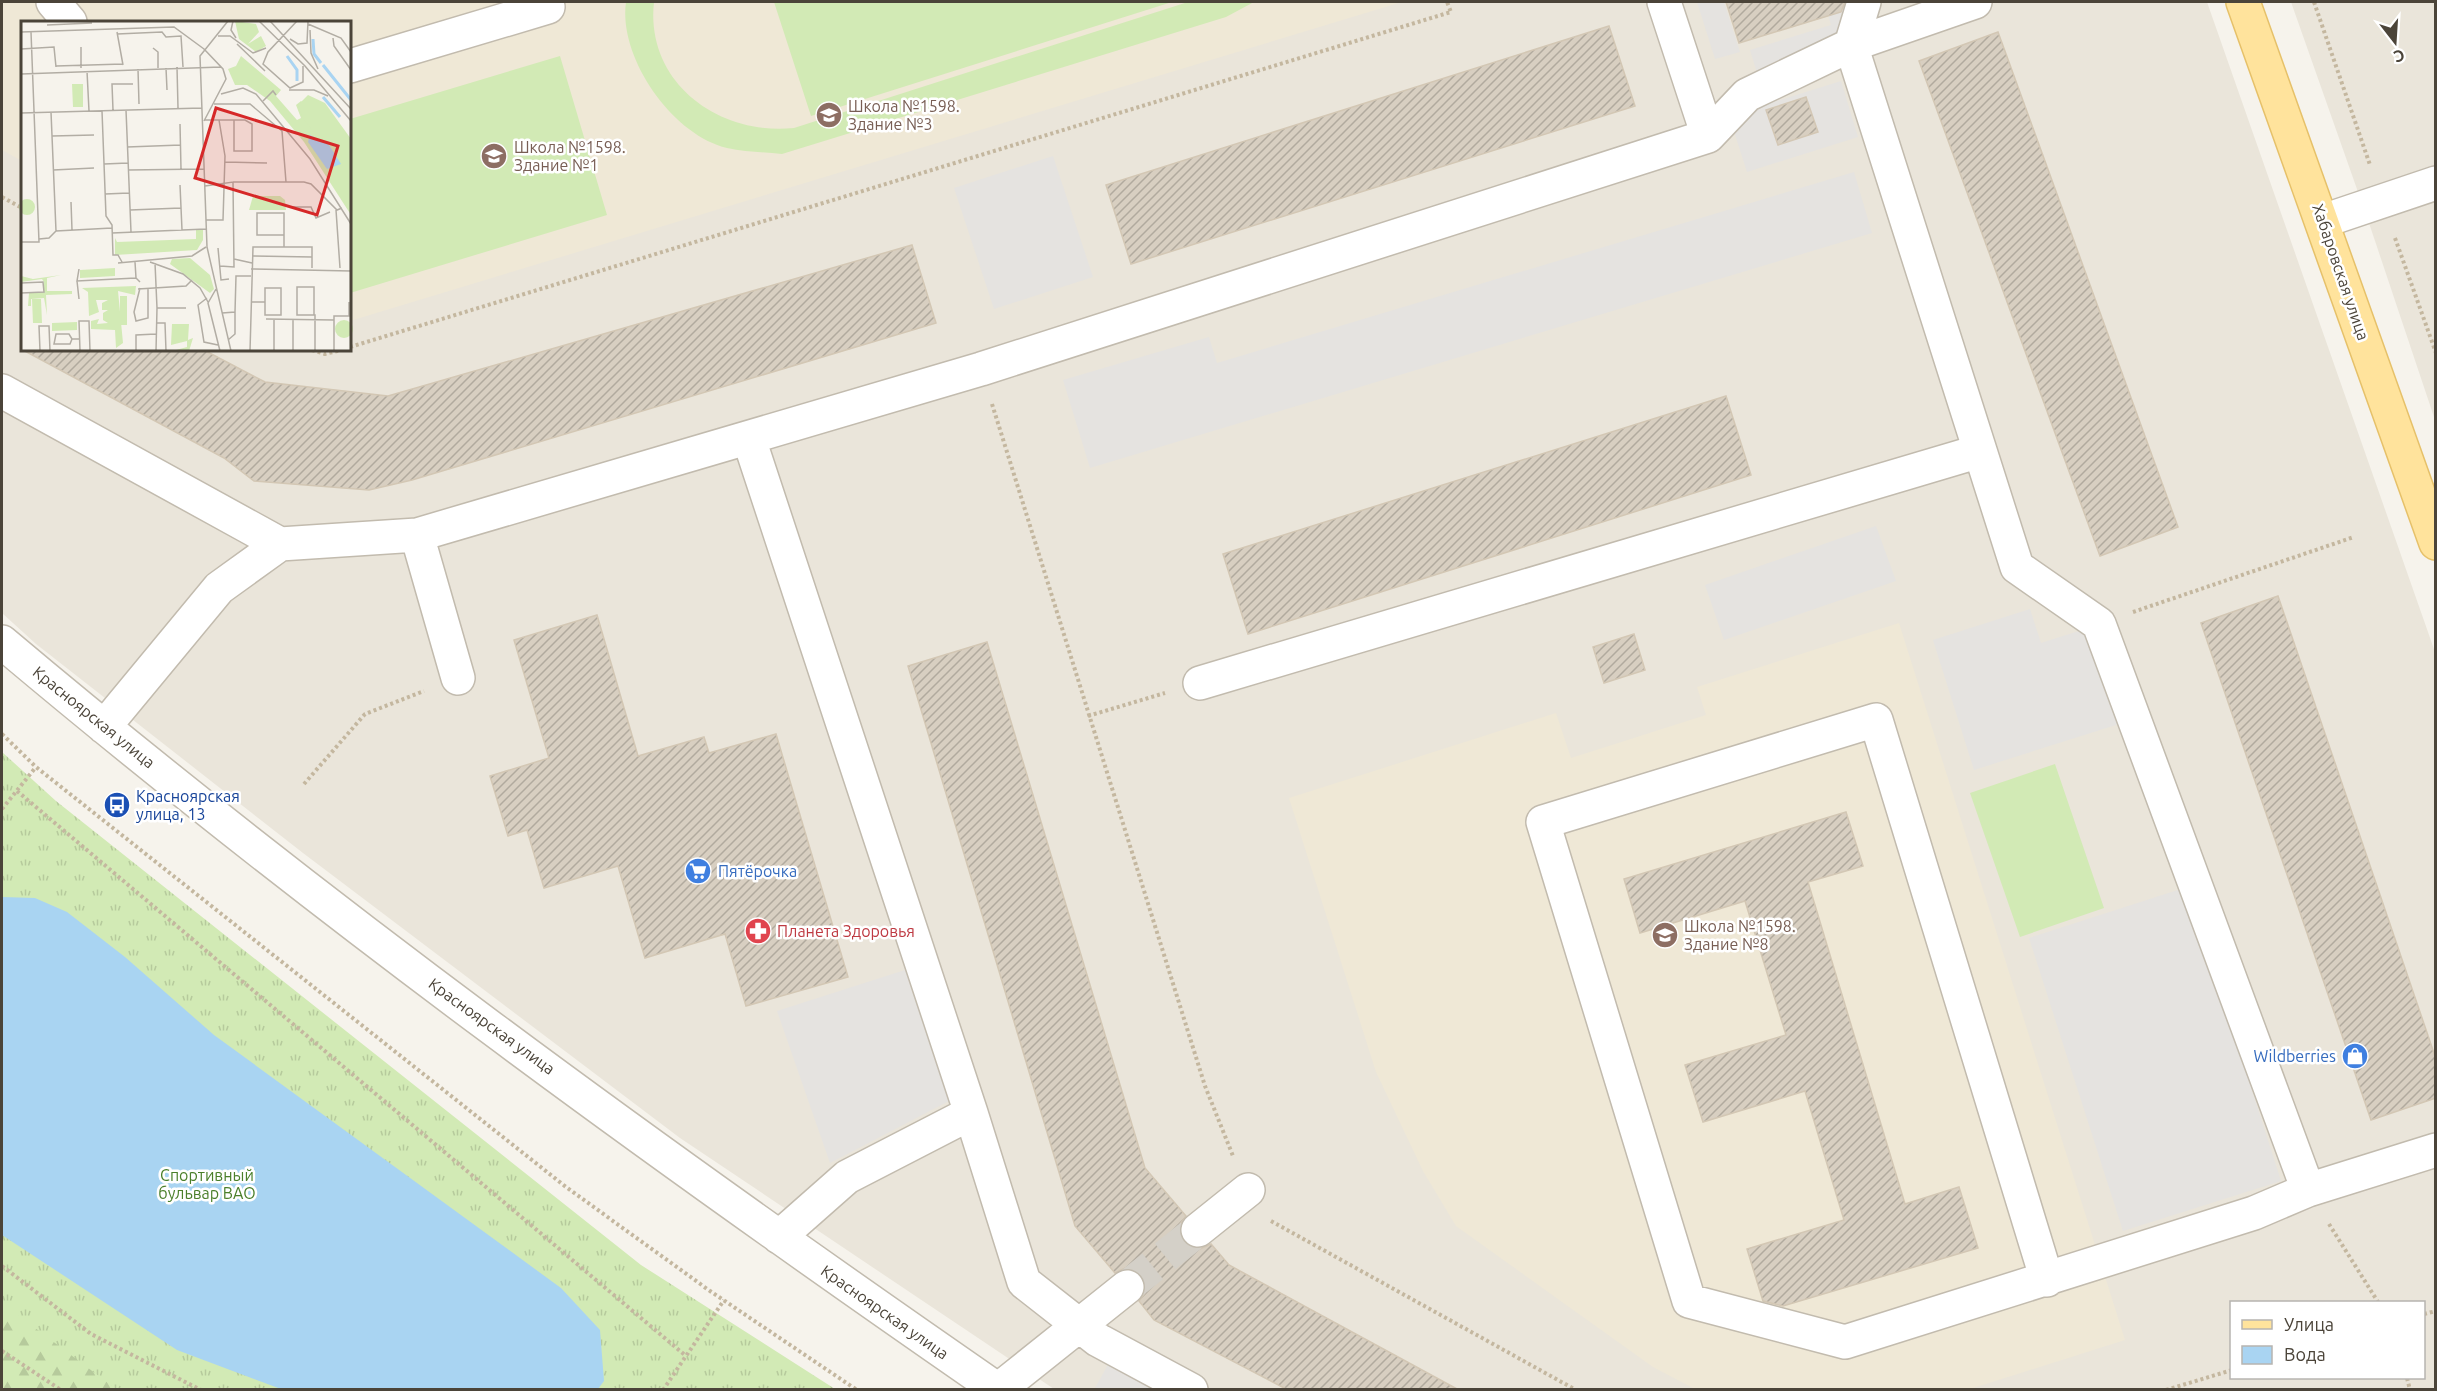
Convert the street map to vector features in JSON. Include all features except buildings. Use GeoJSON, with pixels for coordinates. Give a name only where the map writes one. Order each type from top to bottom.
{"type":"FeatureCollection","features":[{"type":"Feature","properties":{"kind":"main road","name":"Хабаровская улица"},"geometry":{"type":"LineString","coordinates":[[2243,2],[2436,543]]}},
{"type":"Feature","properties":{"kind":"street"},"geometry":{"type":"LineString","coordinates":[[53,2],[69,21]]}},
{"type":"Feature","properties":{"kind":"street"},"geometry":{"type":"LineString","coordinates":[[1664,2],[1708,136]]}},
{"type":"Feature","properties":{"kind":"street"},"geometry":{"type":"LineString","coordinates":[[1864,2],[1851,45],[2017,567],[2099,624],[2308,1190]]}},
{"type":"Feature","properties":{"kind":"street"},"geometry":{"type":"LineString","coordinates":[[2,391],[280,543],[417,535],[981,369],[1708,136],[1747,95],[1851,45],[1976,2]]}},
{"type":"Feature","properties":{"kind":"street"},"geometry":{"type":"LineString","coordinates":[[351,66],[548,7]]}},
{"type":"Feature","properties":{"kind":"street"},"geometry":{"type":"LineString","coordinates":[[2323,221],[2436,183]]}},
{"type":"Feature","properties":{"kind":"street"},"geometry":{"type":"LineString","coordinates":[[749,439],[971,1113],[1024,1282],[1098,1340],[1191,1389]]}},
{"type":"Feature","properties":{"kind":"street"},"geometry":{"type":"LineString","coordinates":[[1200,683],[1980,451]]}},
{"type":"Feature","properties":{"kind":"street"},"geometry":{"type":"LineString","coordinates":[[417,535],[458,678]]}},
{"type":"Feature","properties":{"kind":"street"},"geometry":{"type":"LineString","coordinates":[[104,727],[219,588],[280,543]]}},
{"type":"Feature","properties":{"kind":"street","name":"Красноярская улица"},"geometry":{"type":"LineString","coordinates":[[2,642],[104,727],[445,992],[779,1237],[998,1389]]}},
{"type":"Feature","properties":{"kind":"street"},"geometry":{"type":"LineString","coordinates":[[2047,1280],[1876,720],[1543,822],[1689,1301],[1845,1342],[2047,1280],[2254,1213],[2308,1190],[2436,1150]]}},
{"type":"Feature","properties":{"kind":"street"},"geometry":{"type":"LineString","coordinates":[[779,1237],[847,1177],[907,1135],[971,1113]]}},
{"type":"Feature","properties":{"kind":"street"},"geometry":{"type":"LineString","coordinates":[[1198,1230],[1248,1190]]}},
{"type":"Feature","properties":{"kind":"street"},"geometry":{"type":"LineString","coordinates":[[998,1389],[1127,1287]]}},
{"type":"Feature","properties":{"kind":"path"},"geometry":{"type":"LineString","coordinates":[[351,347],[1450,12],[1447,2]]}},
{"type":"Feature","properties":{"kind":"path"},"geometry":{"type":"LineString","coordinates":[[2,197],[21,207]]}},
{"type":"Feature","properties":{"kind":"path"},"geometry":{"type":"LineString","coordinates":[[315,351],[325,354],[337,351]]}},
{"type":"Feature","properties":{"kind":"path"},"geometry":{"type":"LineString","coordinates":[[981,369],[1205,1086],[1248,1190],[1266,1218],[1576,1389]]}},
{"type":"Feature","properties":{"kind":"path"},"geometry":{"type":"LineString","coordinates":[[2099,624],[2354,537]]}},
{"type":"Feature","properties":{"kind":"path"},"geometry":{"type":"LineString","coordinates":[[304,784],[365,714],[458,678]]}},
{"type":"Feature","properties":{"kind":"path"},"geometry":{"type":"LineString","coordinates":[[1088,716],[1200,683]]}},
{"type":"Feature","properties":{"kind":"path"},"geometry":{"type":"LineString","coordinates":[[2,734],[36,767],[566,1187],[724,1300],[857,1389]]}},
{"type":"Feature","properties":{"kind":"path"},"geometry":{"type":"LineString","coordinates":[[2,809],[36,767]]}},
{"type":"Feature","properties":{"kind":"path"},"geometry":{"type":"LineString","coordinates":[[17,790],[686,1356]]}},
{"type":"Feature","properties":{"kind":"path"},"geometry":{"type":"LineString","coordinates":[[2308,1190],[2377,1301]]}},
{"type":"Feature","properties":{"kind":"path"},"geometry":{"type":"LineString","coordinates":[[2,1266],[91,1334],[201,1389]]}},
{"type":"Feature","properties":{"kind":"path"},"geometry":{"type":"LineString","coordinates":[[663,1389],[724,1300]]}},
{"type":"Feature","properties":{"kind":"path"},"geometry":{"type":"LineString","coordinates":[[2,1351],[61,1389]]}},
{"type":"Feature","properties":{"kind":"path"},"geometry":{"type":"LineString","coordinates":[[2166,1389],[2230,1371]]}},
{"type":"Feature","properties":{"kind":"shaded area"},"geometry":{"type":"Polygon","coordinates":[[[2,2],[2207,2],[2435,652],[2435,1389],[1054,1389],[680,1138],[303,853],[36,644],[2,613],[2,2]]]}},
{"type":"Feature","properties":{"kind":"shaded area"},"geometry":{"type":"Polygon","coordinates":[[[2,2],[1402,2],[351,321],[351,21],[21,21],[21,160],[2,150],[2,2]]]}},
{"type":"Feature","properties":{"kind":"shaded area"},"geometry":{"type":"Polygon","coordinates":[[[1697,2],[1724,2],[1740,52],[1715,59],[1697,2]]]}},
{"type":"Feature","properties":{"kind":"shaded area"},"geometry":{"type":"Polygon","coordinates":[[[1824,2],[1857,2],[1868,38],[1757,73],[1750,50],[1831,25],[1824,2]]]}},
{"type":"Feature","properties":{"kind":"shaded area"},"geometry":{"type":"Polygon","coordinates":[[[2291,2],[2435,2],[2435,420],[2370,226],[2291,2]]]}},
{"type":"Feature","properties":{"kind":"shaded area"},"geometry":{"type":"Polygon","coordinates":[[[1841,81],[1858,137],[1747,172],[1729,116],[1841,81]]]}},
{"type":"Feature","properties":{"kind":"shaded area"},"geometry":{"type":"Polygon","coordinates":[[[1053,156],[1093,277],[994,309],[954,188],[1053,156]]]}},
{"type":"Feature","properties":{"kind":"shaded area"},"geometry":{"type":"Polygon","coordinates":[[[1854,172],[1872,233],[1090,468],[1063,380],[1209,337],[1217,363],[1854,172]]]}},
{"type":"Feature","properties":{"kind":"shaded area"},"geometry":{"type":"Polygon","coordinates":[[[1876,526],[1896,581],[1724,640],[1705,585],[1876,526]]]}},
{"type":"Feature","properties":{"kind":"shaded area"},"geometry":{"type":"Polygon","coordinates":[[[2030,609],[2041,643],[2088,628],[2119,724],[1974,770],[1933,640],[2030,609]]]}},
{"type":"Feature","properties":{"kind":"shaded area","name":"Школа №1598. Здание №8"},"geometry":{"type":"Polygon","coordinates":[[[1899,623],[2125,1340],[1970,1389],[1695,1389],[1653,1367],[1456,1226],[1423,1171],[1376,1072],[1289,798],[1556,713],[1571,758],[1706,715],[1697,687],[1899,623]]]}},
{"type":"Feature","properties":{"kind":"shaded area"},"geometry":{"type":"Polygon","coordinates":[[[2187,887],[2281,1181],[2123,1231],[2029,938],[2187,887]]]}},
{"type":"Feature","properties":{"kind":"shaded area"},"geometry":{"type":"Polygon","coordinates":[[[905,970],[949,1101],[830,1163],[777,1011],[905,970]]]}},
{"type":"Feature","properties":{"kind":"shaded area"},"geometry":{"type":"Polygon","coordinates":[[[1111,1359],[1167,1390],[1094,1390],[1111,1359]]]}},
{"type":"Feature","properties":{"kind":"green space"},"geometry":{"type":"Polygon","coordinates":[[[626,2],[654,2],[654,31],[661,57],[674,79],[692,98],[714,113],[739,123],[766,128],[794,128],[1188,2],[1254,2],[1226,17],[782,154],[727,148],[707,140],[669,111],[653,91],[640,69],[626,24],[626,2]]]}},
{"type":"Feature","properties":{"kind":"green space"},"geometry":{"type":"Polygon","coordinates":[[[774,2],[1172,2],[811,116],[774,2]]]}},
{"type":"Feature","properties":{"kind":"green space"},"geometry":{"type":"Polygon","coordinates":[[[560,56],[607,215],[351,293],[351,119],[560,56]]]}},
{"type":"Feature","properties":{"kind":"green space","name":"Спортивный бульвар ВАО"},"geometry":{"type":"Polygon","coordinates":[[[2,752],[56,801],[641,1265],[835,1389],[2,1390],[2,752]]]}},
{"type":"Feature","properties":{"kind":"green space"},"geometry":{"type":"Polygon","coordinates":[[[2055,764],[2104,908],[2020,937],[1970,793],[2055,764]]]}},
{"type":"Feature","properties":{"kind":"green space"},"geometry":{"type":"Polygon","coordinates":[[[2,1303],[116,1389],[2,1389],[2,1303]]]}},
{"type":"Feature","properties":{"kind":"water","name":"Спортивный бульвар ВАО"},"geometry":{"type":"Polygon","coordinates":[[[2,897],[35,898],[67,912],[125,957],[214,1035],[561,1288],[600,1330],[604,1381],[598,1389],[281,1389],[177,1350],[2,1235],[2,897]]]}},
{"type":"Feature","properties":{"kind":"tunnel"},"geometry":{"type":"LineString","coordinates":[[1127,1287],[1198,1230]]}},
{"type":"Feature","properties":{"kind":"place","name":"Школа №1598. Здание №3"},"geometry":{"type":"Point","coordinates":[829,115]}},
{"type":"Feature","properties":{"kind":"place","name":"Школа №1598. Здание №1"},"geometry":{"type":"Point","coordinates":[494,156]}},
{"type":"Feature","properties":{"kind":"place","name":"Красноярская улица, 13"},"geometry":{"type":"Point","coordinates":[117,805]}},
{"type":"Feature","properties":{"kind":"place","name":"Пятёрочка"},"geometry":{"type":"Point","coordinates":[698,871]}},
{"type":"Feature","properties":{"kind":"place","name":"Планета Здоровья"},"geometry":{"type":"Point","coordinates":[758,931]}},
{"type":"Feature","properties":{"kind":"place","name":"Школа №1598. Здание №8"},"geometry":{"type":"Point","coordinates":[1665,935]}},
{"type":"Feature","properties":{"kind":"place","name":"Wildberries"},"geometry":{"type":"Point","coordinates":[2355,1056]}}]}
